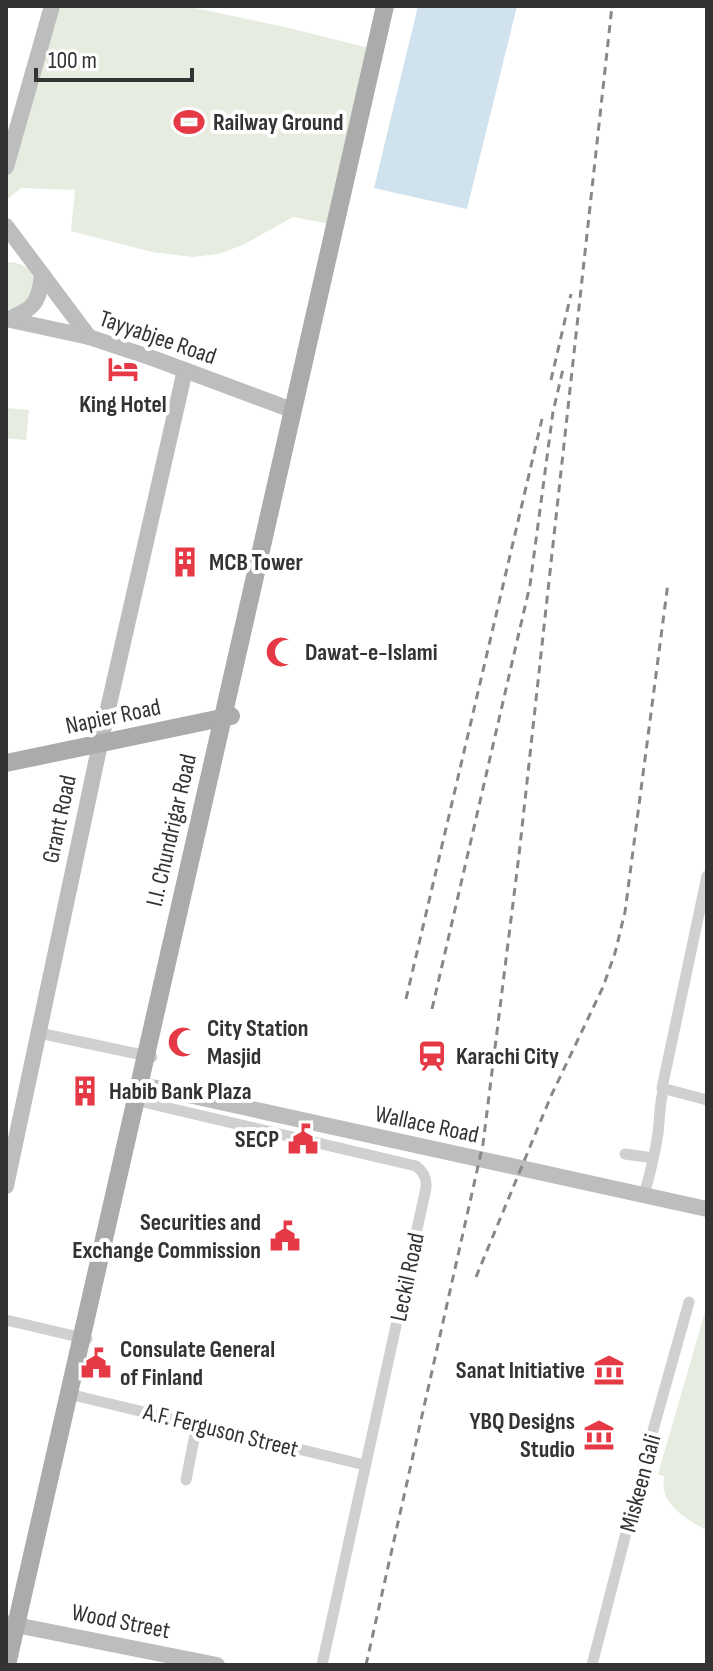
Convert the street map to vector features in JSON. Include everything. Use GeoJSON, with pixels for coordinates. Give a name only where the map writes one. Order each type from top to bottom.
{"type":"FeatureCollection","features":[{"type":"Feature","properties":{"kind":"main road","name":"I.I. Chundrigar Road"},"geometry":{"type":"LineString","coordinates":[[7,1665],[143,1090],[292,410],[385,6]]}},
{"type":"Feature","properties":{"kind":"main road","name":"I.I. Chundrigar Road"},"geometry":{"type":"LineString","coordinates":[[226,716],[394,6]]}},
{"type":"Feature","properties":{"kind":"main road","name":"Napier Road"},"geometry":{"type":"LineString","coordinates":[[6,763],[226,716]]}},
{"type":"Feature","properties":{"kind":"main road","name":"I.I. Chundrigar Road"},"geometry":{"type":"LineString","coordinates":[[17,1665],[16,1625],[77,1396],[85,1339]]}},
{"type":"Feature","properties":{"kind":"street"},"geometry":{"type":"LineString","coordinates":[[6,167],[52,6]]}},
{"type":"Feature","properties":{"kind":"street"},"geometry":{"type":"LineString","coordinates":[[6,226],[89,337]]}},
{"type":"Feature","properties":{"kind":"street"},"geometry":{"type":"LineString","coordinates":[[6,319],[28,311],[34,305],[42,274]]}},
{"type":"Feature","properties":{"kind":"street","name":"Tayyabjee Road"},"geometry":{"type":"LineString","coordinates":[[6,319],[89,337],[292,410]]}},
{"type":"Feature","properties":{"kind":"street","name":"Grant Road"},"geometry":{"type":"LineString","coordinates":[[6,1186],[100,744],[185,370]]}},
{"type":"Feature","properties":{"kind":"street"},"geometry":{"type":"LineString","coordinates":[[644,1195],[659,1128],[662,1088],[707,876]]}},
{"type":"Feature","properties":{"kind":"street"},"geometry":{"type":"LineString","coordinates":[[39,1033],[149,1057]]}},
{"type":"Feature","properties":{"kind":"street"},"geometry":{"type":"LineString","coordinates":[[664,1088],[707,1100]]}},
{"type":"Feature","properties":{"kind":"street","name":"Wallace Road"},"geometry":{"type":"LineString","coordinates":[[143,1090],[171,1091],[707,1209]]}},
{"type":"Feature","properties":{"kind":"street","name":"Leckil Road"},"geometry":{"type":"LineString","coordinates":[[143,1090],[416,1166],[427,1180],[322,1665]]}},
{"type":"Feature","properties":{"kind":"street"},"geometry":{"type":"LineString","coordinates":[[625,1154],[653,1158]]}},
{"type":"Feature","properties":{"kind":"street","name":"Miskeen Gali"},"geometry":{"type":"LineString","coordinates":[[592,1665],[689,1302]]}},
{"type":"Feature","properties":{"kind":"street"},"geometry":{"type":"LineString","coordinates":[[6,1320],[85,1339]]}},
{"type":"Feature","properties":{"kind":"street","name":"A.F. Ferguson Street"},"geometry":{"type":"LineString","coordinates":[[77,1396],[365,1465]]}},
{"type":"Feature","properties":{"kind":"street"},"geometry":{"type":"LineString","coordinates":[[186,1480],[197,1424]]}},
{"type":"Feature","properties":{"kind":"street","name":"Wood Street"},"geometry":{"type":"LineString","coordinates":[[16,1625],[217,1665]]}},
{"type":"Feature","properties":{"kind":"shaded area","name":"Railway Ground"},"geometry":{"type":"Polygon","coordinates":[[[52,6],[186,6],[369,48],[335,225],[293,217],[243,245],[218,254],[193,257],[152,252],[71,231],[75,190],[21,188],[6,200],[6,167],[52,6]]]}},
{"type":"Feature","properties":{"kind":"shaded area"},"geometry":{"type":"Polygon","coordinates":[[[6,263],[27,268],[35,286],[36,292],[19,309],[6,309],[6,263]]]}},
{"type":"Feature","properties":{"kind":"shaded area"},"geometry":{"type":"Polygon","coordinates":[[[6,408],[29,410],[26,440],[6,438],[6,408]]]}},
{"type":"Feature","properties":{"kind":"shaded area"},"geometry":{"type":"Polygon","coordinates":[[[705,1312],[707,1530],[675,1509],[666,1497],[664,1476],[658,1474],[705,1312]]]}},
{"type":"Feature","properties":{"kind":"water"},"geometry":{"type":"Polygon","coordinates":[[[418,6],[517,6],[467,209],[374,188],[418,6]]]}},
{"type":"Feature","properties":{"kind":"railway"},"geometry":{"type":"LineString","coordinates":[[366,1665],[483,1144],[519,855],[612,6]]}},
{"type":"Feature","properties":{"kind":"railway"},"geometry":{"type":"LineString","coordinates":[[551,380],[571,294]]}},
{"type":"Feature","properties":{"kind":"railway"},"geometry":{"type":"LineString","coordinates":[[432,1009],[530,585],[553,412],[563,369]]}},
{"type":"Feature","properties":{"kind":"railway"},"geometry":{"type":"LineString","coordinates":[[406,999],[542,419]]}},
{"type":"Feature","properties":{"kind":"railway"},"geometry":{"type":"LineString","coordinates":[[476,1277],[551,1096],[603,987],[615,953],[625,912],[668,583]]}},
{"type":"Feature","properties":{"kind":"place","name":"Railway Ground"},"geometry":{"type":"Point","coordinates":[189,122]}},
{"type":"Feature","properties":{"kind":"place","name":"King Hotel"},"geometry":{"type":"Point","coordinates":[123,369]}},
{"type":"Feature","properties":{"kind":"place","name":"MCB Tower"},"geometry":{"type":"Point","coordinates":[185,562]}},
{"type":"Feature","properties":{"kind":"place","name":"Dawat-e-Islami"},"geometry":{"type":"Point","coordinates":[281,652]}},
{"type":"Feature","properties":{"kind":"place","name":"City Station Masjid"},"geometry":{"type":"Point","coordinates":[183,1042]}},
{"type":"Feature","properties":{"kind":"place","name":"Karachi City"},"geometry":{"type":"Point","coordinates":[432,1056]}},
{"type":"Feature","properties":{"kind":"place","name":"Habib Bank Plaza"},"geometry":{"type":"Point","coordinates":[85,1091]}},
{"type":"Feature","properties":{"kind":"place","name":"SECP"},"geometry":{"type":"Point","coordinates":[303,1139]}},
{"type":"Feature","properties":{"kind":"place","name":"Securities and Exchange Commission"},"geometry":{"type":"Point","coordinates":[285,1236]}},
{"type":"Feature","properties":{"kind":"place","name":"Consulate General of Finland"},"geometry":{"type":"Point","coordinates":[96,1363]}},
{"type":"Feature","properties":{"kind":"place","name":"Sanat Initiative"},"geometry":{"type":"Point","coordinates":[609,1370]}},
{"type":"Feature","properties":{"kind":"place","name":"YBQ Designs Studio"},"geometry":{"type":"Point","coordinates":[599,1435]}}]}
